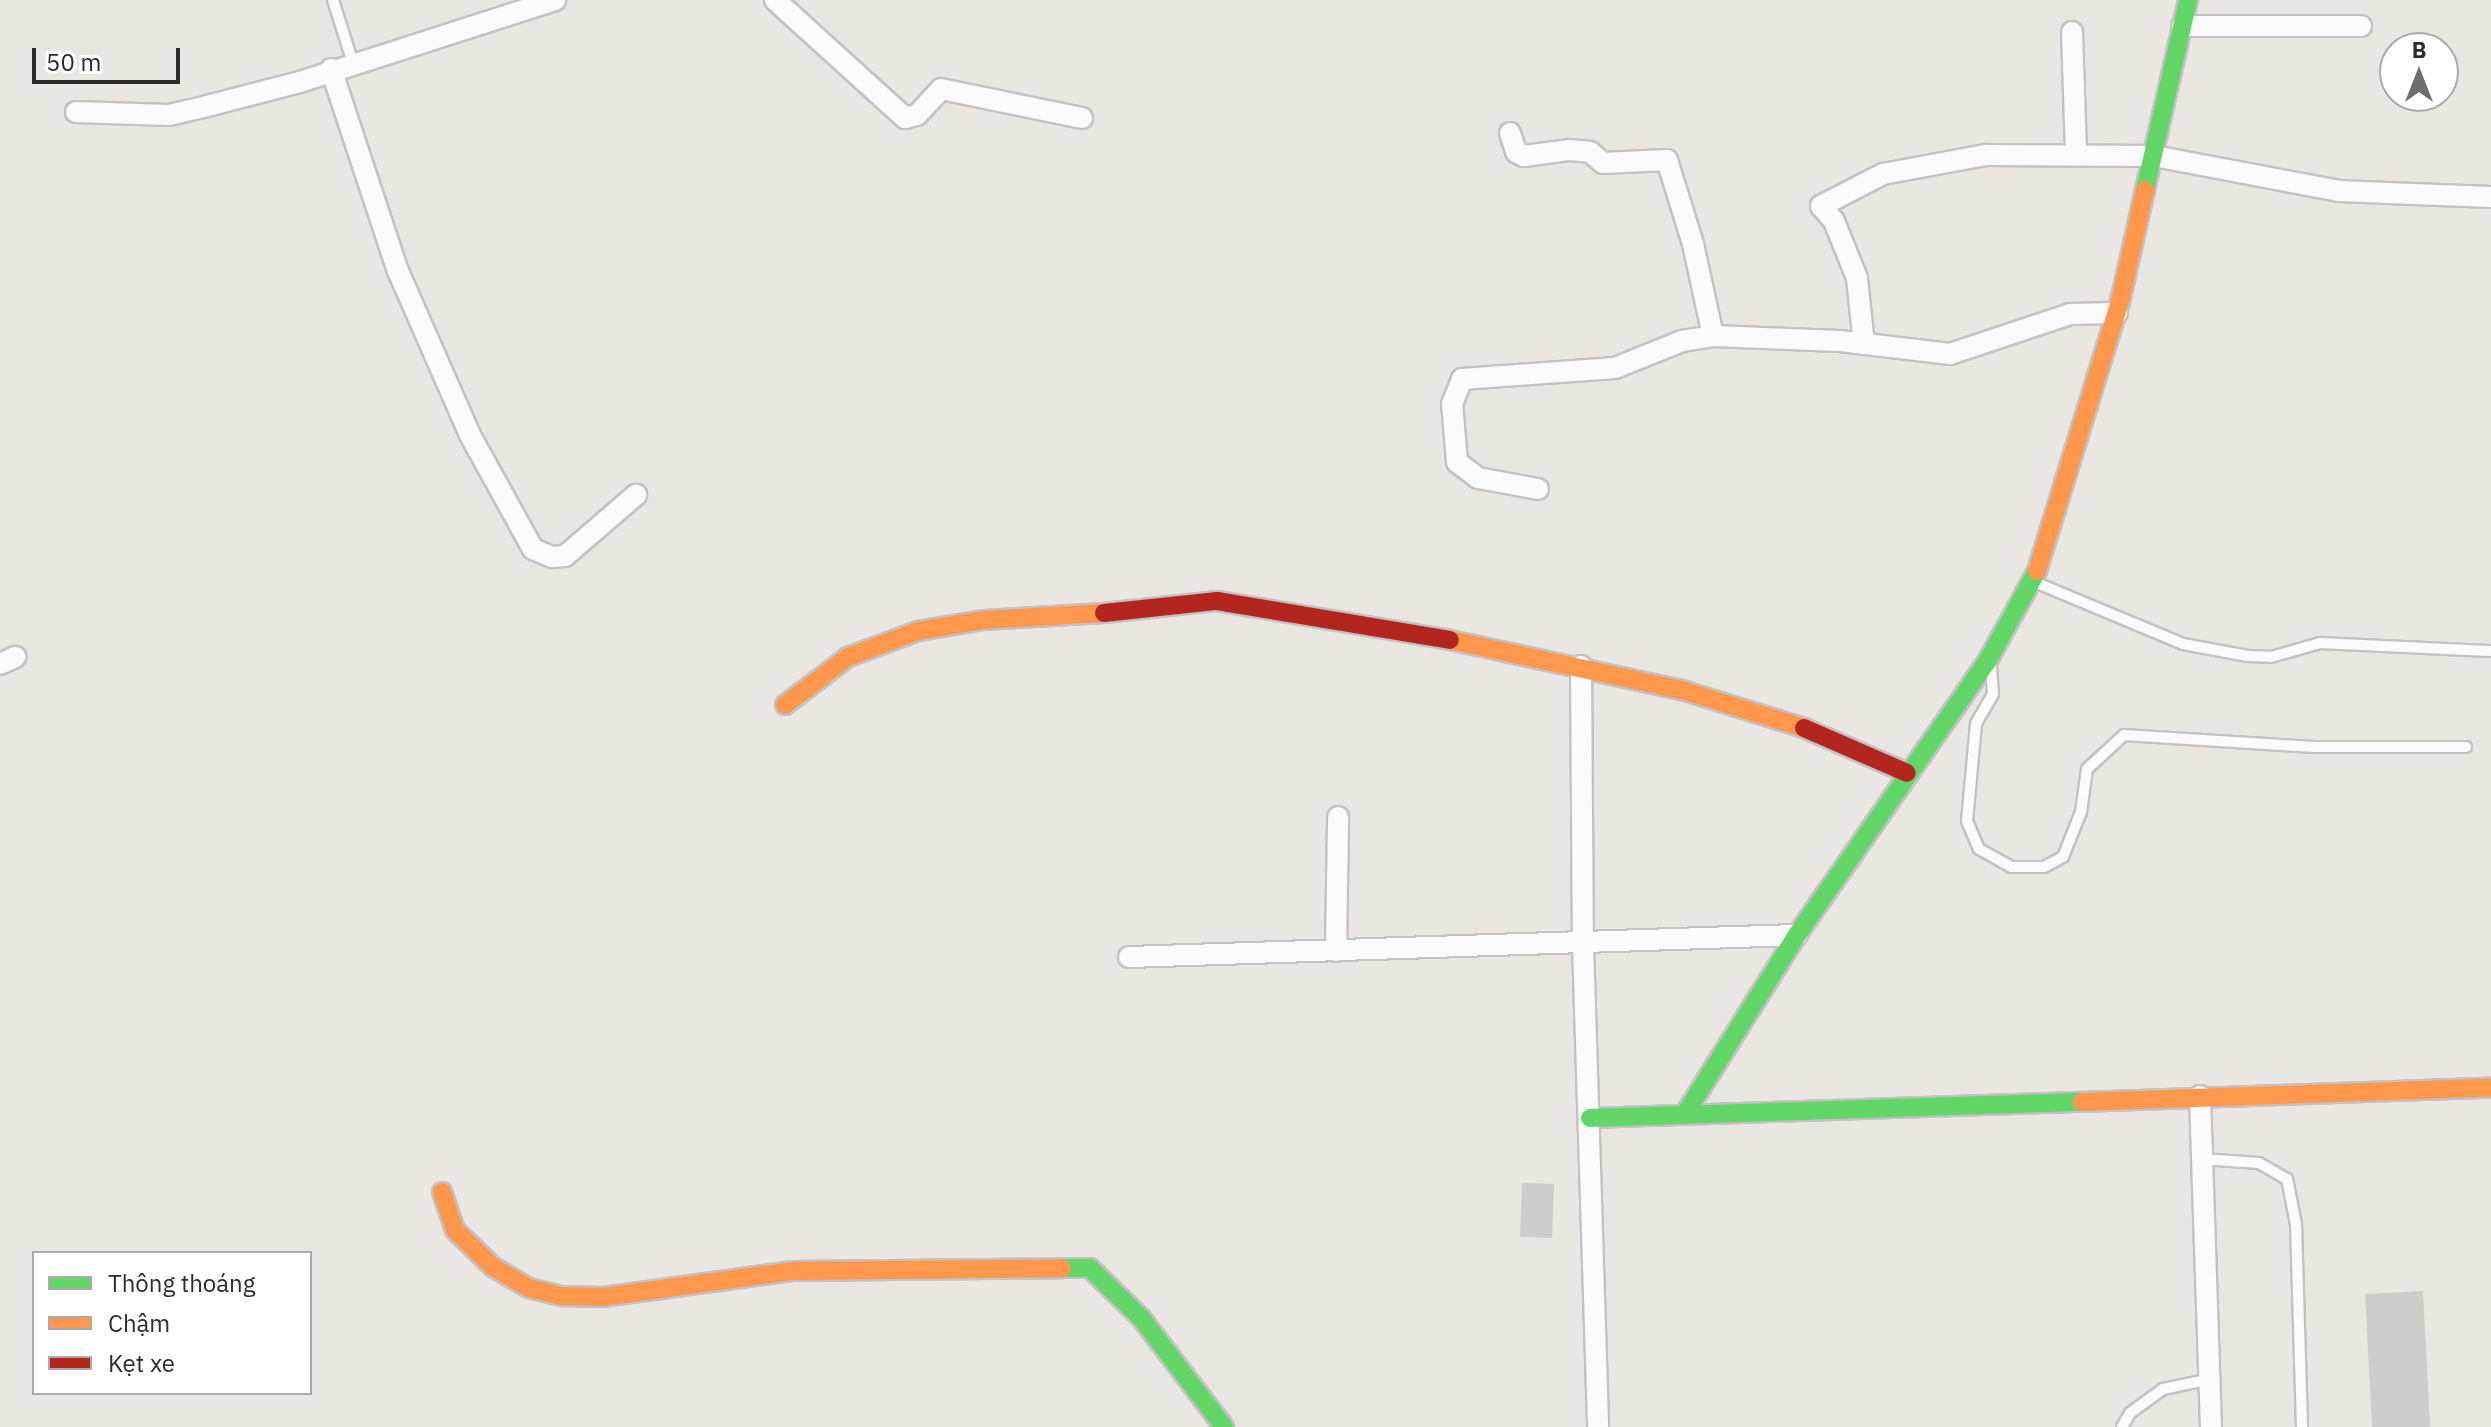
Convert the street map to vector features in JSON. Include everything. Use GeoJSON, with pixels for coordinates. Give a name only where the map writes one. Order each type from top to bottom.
{"type":"FeatureCollection","features":[{"type":"Feature","properties":{"kind":"street"},"geometry":{"type":"LineString","coordinates":[[76,112],[169,115],[300,82],[331,69],[555,0]]}},
{"type":"Feature","properties":{"kind":"street"},"geometry":{"type":"LineString","coordinates":[[775,0],[905,118],[917,115],[941,89],[1082,118]]}},
{"type":"Feature","properties":{"kind":"street"},"geometry":{"type":"LineString","coordinates":[[1685,1114],[1797,935],[1987,662],[2034,582],[2117,313],[2188,0]]}},
{"type":"Feature","properties":{"kind":"street"},"geometry":{"type":"LineString","coordinates":[[2182,26],[2361,26]]}},
{"type":"Feature","properties":{"kind":"street"},"geometry":{"type":"LineString","coordinates":[[2072,32],[2076,155]]}},
{"type":"Feature","properties":{"kind":"street"},"geometry":{"type":"LineString","coordinates":[[331,69],[398,271],[470,435],[533,549],[552,557],[565,556],[636,495]]}},
{"type":"Feature","properties":{"kind":"street"},"geometry":{"type":"LineString","coordinates":[[1510,133],[1516,152],[1524,156],[1579,150],[1603,163],[1667,160],[1693,244],[1713,336]]}},
{"type":"Feature","properties":{"kind":"street"},"geometry":{"type":"LineString","coordinates":[[1864,344],[1857,278],[1823,203],[1883,174],[1986,155],[2154,156],[2339,191],[2491,197]]}},
{"type":"Feature","properties":{"kind":"street"},"geometry":{"type":"LineString","coordinates":[[1538,489],[1478,478],[1457,462],[1452,404],[1462,379],[1615,368],[1682,341],[1713,336],[1864,344],[1950,354],[2070,314],[2117,313]]}},
{"type":"Feature","properties":{"kind":"street"},"geometry":{"type":"LineString","coordinates":[[785,705],[848,657],[918,631],[984,620],[1042,620],[1217,601],[1305,612],[1581,666],[1793,723],[1907,773]]}},
{"type":"Feature","properties":{"kind":"street"},"geometry":{"type":"LineString","coordinates":[[1581,666],[1583,945],[1598,1427]]}},
{"type":"Feature","properties":{"kind":"street"},"geometry":{"type":"LineString","coordinates":[[1336,951],[1338,817]]}},
{"type":"Feature","properties":{"kind":"street"},"geometry":{"type":"LineString","coordinates":[[1129,957],[1583,945],[1797,935]]}},
{"type":"Feature","properties":{"kind":"street"},"geometry":{"type":"LineString","coordinates":[[1590,1118],[2491,1088]]}},
{"type":"Feature","properties":{"kind":"street"},"geometry":{"type":"LineString","coordinates":[[2200,1096],[2211,1427]]}},
{"type":"Feature","properties":{"kind":"street"},"geometry":{"type":"LineString","coordinates":[[442,1192],[455,1230],[493,1267],[529,1288],[562,1296],[603,1297],[793,1271],[1090,1268],[1142,1319],[1224,1427]]}},
{"type":"Feature","properties":{"kind":"lane"},"geometry":{"type":"LineString","coordinates":[[333,0],[353,63]]}},
{"type":"Feature","properties":{"kind":"lane"},"geometry":{"type":"LineString","coordinates":[[2034,582],[2183,644],[2248,656],[2271,657],[2320,643],[2491,651]]}},
{"type":"Feature","properties":{"kind":"lane"},"geometry":{"type":"LineString","coordinates":[[1987,662],[1995,670],[1995,683],[1976,724],[1967,821],[1979,849],[2011,867],[2044,867],[2063,857],[2081,812],[2087,769],[2096,755],[2124,735],[2314,747],[2466,747]]}},
{"type":"Feature","properties":{"kind":"lane"},"geometry":{"type":"LineString","coordinates":[[2202,1159],[2259,1163],[2287,1179],[2296,1224],[2302,1427]]}},
{"type":"Feature","properties":{"kind":"lane"},"geometry":{"type":"LineString","coordinates":[[2122,1427],[2130,1413],[2163,1389],[2210,1379]]}},
{"type":"Feature","properties":{"kind":"building"},"geometry":{"type":"Polygon","coordinates":[[[1522,1183],[1554,1184],[1552,1238],[1520,1237],[1522,1183]]]}},
{"type":"Feature","properties":{"kind":"building"},"geometry":{"type":"Polygon","coordinates":[[[2423,1291],[2430,1427],[2372,1427],[2365,1294],[2423,1291]]]}},
{"type":"Feature","properties":{"kind":"traffic: fast"},"geometry":{"type":"LineString","coordinates":[[2145,190],[2188,0]]}},
{"type":"Feature","properties":{"kind":"traffic: fast"},"geometry":{"type":"LineString","coordinates":[[1685,1114],[1797,935],[1987,662],[2037,571]]}},
{"type":"Feature","properties":{"kind":"traffic: fast"},"geometry":{"type":"LineString","coordinates":[[1590,1118],[2082,1102]]}},
{"type":"Feature","properties":{"kind":"traffic: fast"},"geometry":{"type":"LineString","coordinates":[[1062,1268],[1090,1268],[1142,1319],[1224,1427]]}},
{"type":"Feature","properties":{"kind":"traffic: slow"},"geometry":{"type":"LineString","coordinates":[[2037,571],[2120,302],[2145,190]]}},
{"type":"Feature","properties":{"kind":"traffic: slow"},"geometry":{"type":"LineString","coordinates":[[785,705],[848,657],[918,631],[984,620],[1104,613]]}},
{"type":"Feature","properties":{"kind":"traffic: slow"},"geometry":{"type":"LineString","coordinates":[[1450,640],[1685,691],[1804,728]]}},
{"type":"Feature","properties":{"kind":"traffic: slow"},"geometry":{"type":"LineString","coordinates":[[2082,1102],[2491,1088]]}},
{"type":"Feature","properties":{"kind":"traffic: slow"},"geometry":{"type":"LineString","coordinates":[[442,1192],[455,1230],[493,1267],[529,1288],[562,1296],[603,1297],[793,1271],[1062,1268]]}},
{"type":"Feature","properties":{"kind":"traffic: jam"},"geometry":{"type":"LineString","coordinates":[[1104,613],[1217,601],[1450,640]]}},
{"type":"Feature","properties":{"kind":"traffic: jam"},"geometry":{"type":"LineString","coordinates":[[1804,728],[1907,773]]}}]}
